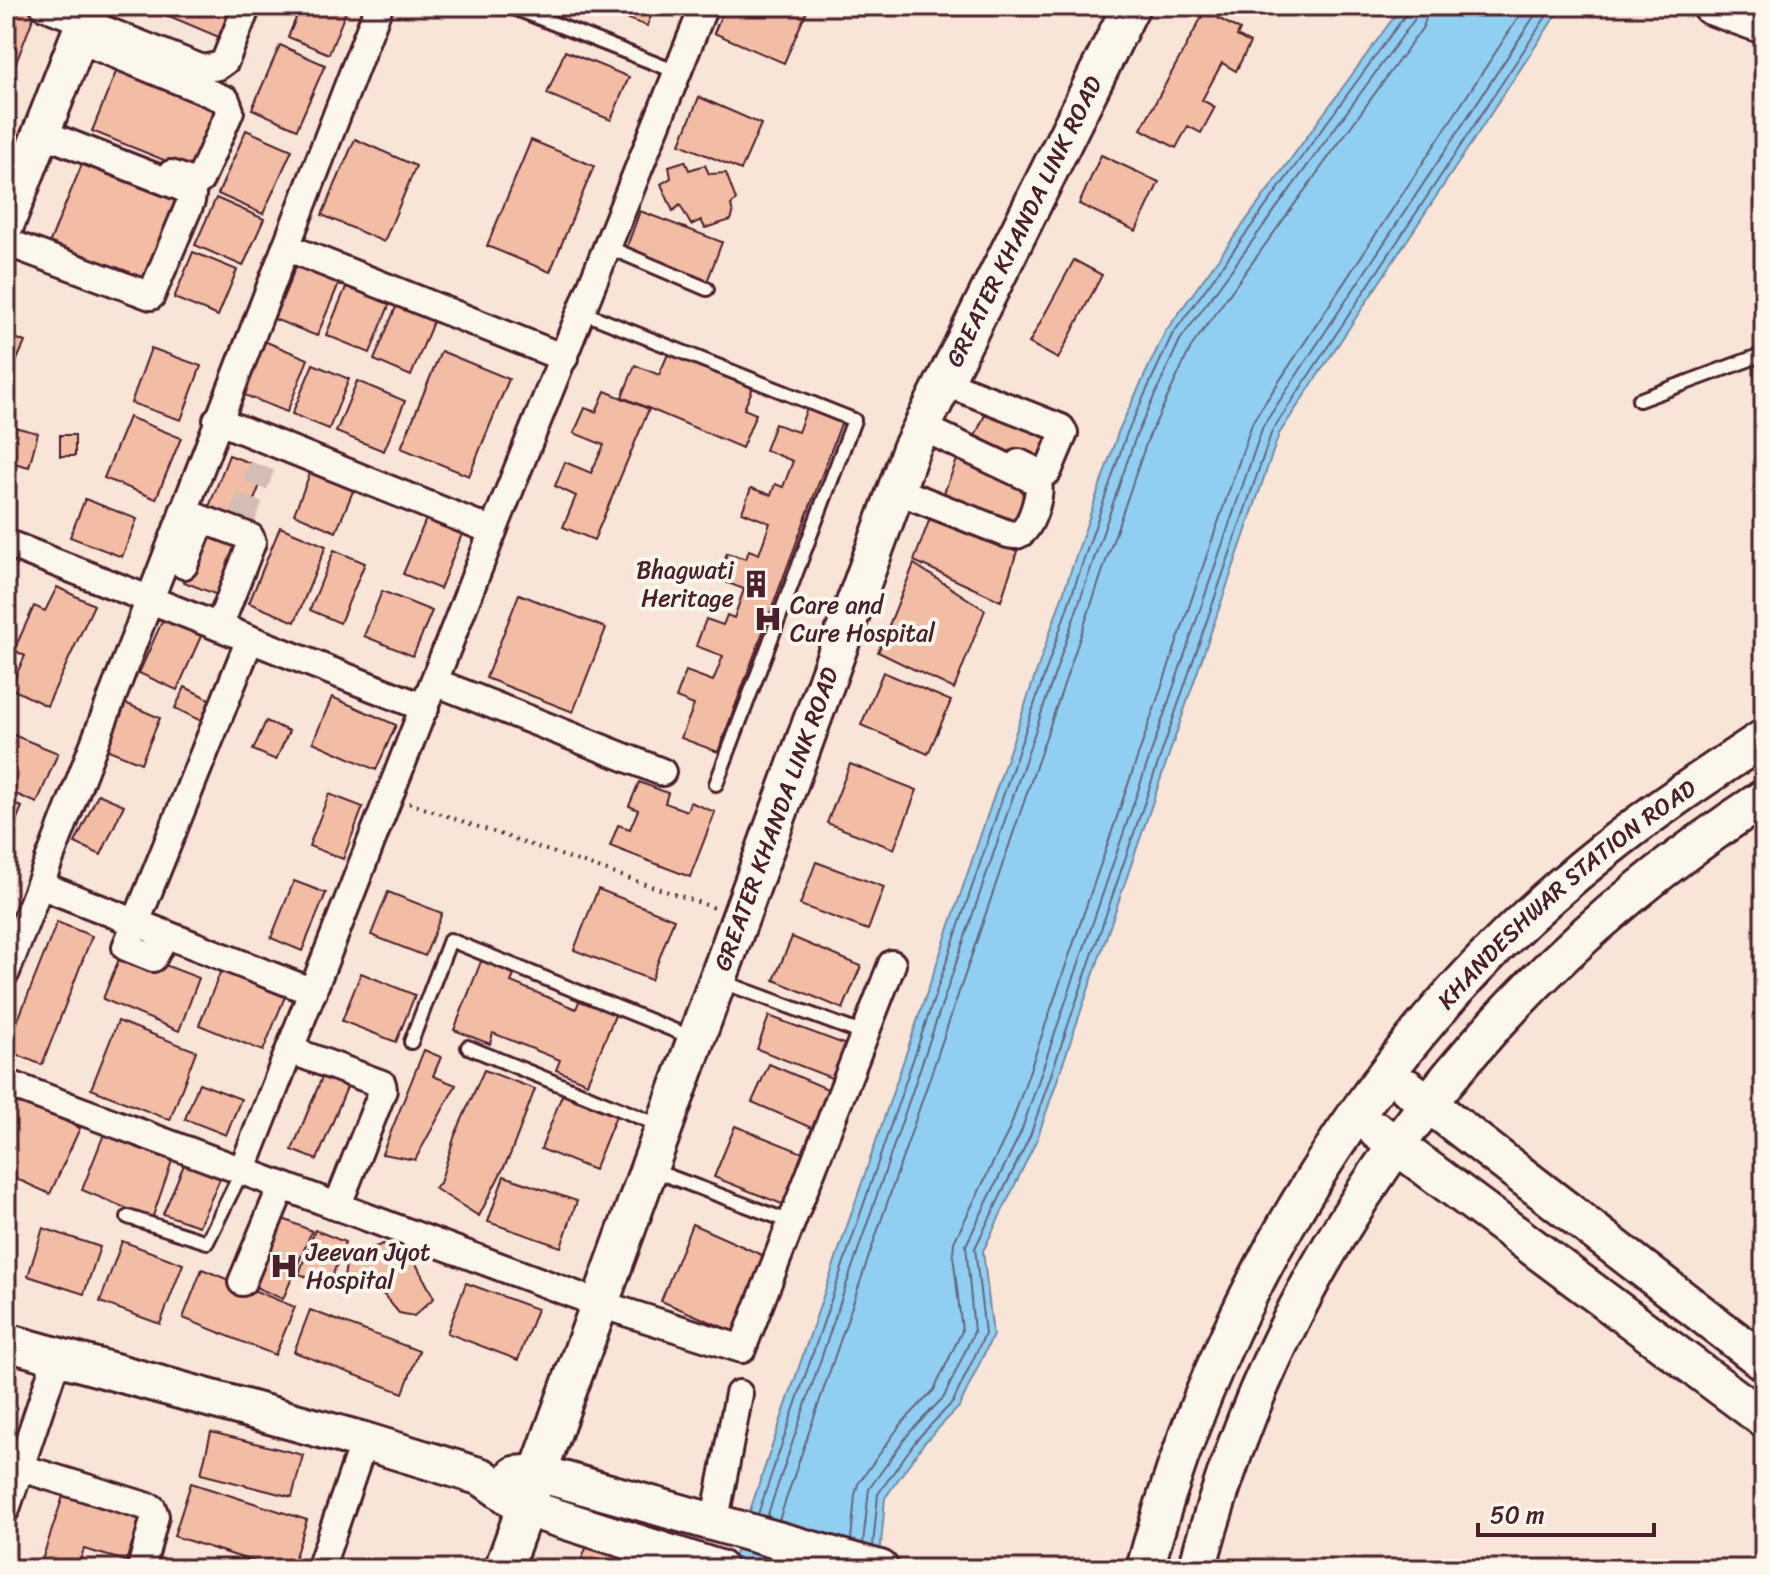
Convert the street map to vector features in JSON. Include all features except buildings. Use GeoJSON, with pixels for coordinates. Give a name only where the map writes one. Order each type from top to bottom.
{"type":"FeatureCollection","features":[{"type":"Feature","properties":{"kind":"street"},"geometry":{"type":"LineString","coordinates":[[44,6],[203,69],[225,61],[247,6]]}},
{"type":"Feature","properties":{"kind":"street"},"geometry":{"type":"LineString","coordinates":[[184,565],[191,512],[217,420],[379,6]]}},
{"type":"Feature","properties":{"kind":"street"},"geometry":{"type":"LineString","coordinates":[[242,1171],[493,531],[704,6]]}},
{"type":"Feature","properties":{"kind":"street","name":"GREATER KHANDA LINK ROAD"},"geometry":{"type":"LineString","coordinates":[[503,1569],[896,490],[923,423],[1131,6]]}},
{"type":"Feature","properties":{"kind":"street"},"geometry":{"type":"LineString","coordinates":[[1711,6],[1764,25]]}},
{"type":"Feature","properties":{"kind":"street"},"geometry":{"type":"LineString","coordinates":[[12,191],[44,129],[85,22]]}},
{"type":"Feature","properties":{"kind":"street"},"geometry":{"type":"LineString","coordinates":[[44,129],[195,183],[203,175],[230,111],[226,100],[85,22]]}},
{"type":"Feature","properties":{"kind":"street"},"geometry":{"type":"LineString","coordinates":[[6,242],[151,296],[191,201],[192,195],[183,188],[44,129]]}},
{"type":"Feature","properties":{"kind":"street"},"geometry":{"type":"LineString","coordinates":[[286,247],[564,358]]}},
{"type":"Feature","properties":{"kind":"street"},"geometry":{"type":"LineString","coordinates":[[923,423],[1042,474],[1048,471],[1064,433],[1061,428],[944,382]]}},
{"type":"Feature","properties":{"kind":"street"},"geometry":{"type":"LineString","coordinates":[[217,420],[266,454],[493,531]]}},
{"type":"Feature","properties":{"kind":"street"},"geometry":{"type":"LineString","coordinates":[[896,490],[1008,534],[1018,535],[1028,522],[1040,490],[1038,482],[923,423]]}},
{"type":"Feature","properties":{"kind":"street"},"geometry":{"type":"LineString","coordinates":[[191,512],[241,522]]}},
{"type":"Feature","properties":{"kind":"street"},"geometry":{"type":"LineString","coordinates":[[6,972],[150,599],[191,512]]}},
{"type":"Feature","properties":{"kind":"street"},"geometry":{"type":"LineString","coordinates":[[191,512],[250,537],[252,542],[219,627]]}},
{"type":"Feature","properties":{"kind":"street"},"geometry":{"type":"LineString","coordinates":[[6,543],[425,708]]}},
{"type":"Feature","properties":{"kind":"street"},"geometry":{"type":"LineString","coordinates":[[136,922],[250,639]]}},
{"type":"Feature","properties":{"kind":"street"},"geometry":{"type":"LineString","coordinates":[[435,682],[662,772]]}},
{"type":"Feature","properties":{"kind":"street","name":"KHANDESHWAR STATION ROAD"},"geometry":{"type":"LineString","coordinates":[[1145,1569],[1182,1447],[1241,1309],[1283,1229],[1356,1115],[1388,1072],[1453,995],[1524,922],[1599,854],[1680,793],[1764,738]]}},
{"type":"Feature","properties":{"kind":"street","name":"KHANDESHWAR STATION ROAD"},"geometry":{"type":"LineString","coordinates":[[1197,1569],[1229,1464],[1285,1331],[1356,1204],[1427,1103],[1490,1028],[1558,958],[1631,893],[1709,834],[1764,798]]}},
{"type":"Feature","properties":{"kind":"street"},"geometry":{"type":"LineString","coordinates":[[40,885],[313,992]]}},
{"type":"Feature","properties":{"kind":"street"},"geometry":{"type":"LineString","coordinates":[[6,1083],[600,1304],[742,1349],[892,964]]}},
{"type":"Feature","properties":{"kind":"street"},"geometry":{"type":"LineString","coordinates":[[290,1050],[382,1084],[383,1090],[337,1207]]}},
{"type":"Feature","properties":{"kind":"street"},"geometry":{"type":"LineString","coordinates":[[1388,1072],[1764,1362]]}},
{"type":"Feature","properties":{"kind":"street"},"geometry":{"type":"LineString","coordinates":[[1356,1115],[1764,1419]]}},
{"type":"Feature","properties":{"kind":"street"},"geometry":{"type":"LineString","coordinates":[[242,1282],[282,1186]]}},
{"type":"Feature","properties":{"kind":"street"},"geometry":{"type":"LineString","coordinates":[[6,1342],[364,1441],[482,1477],[526,1508],[718,1569]]}},
{"type":"Feature","properties":{"kind":"street"},"geometry":{"type":"LineString","coordinates":[[57,1357],[10,1490],[152,1508],[155,1516],[141,1569]]}},
{"type":"Feature","properties":{"kind":"street"},"geometry":{"type":"LineString","coordinates":[[718,1525],[739,1394]]}},
{"type":"Feature","properties":{"kind":"street"},"geometry":{"type":"LineString","coordinates":[[325,1568],[364,1441]]}},
{"type":"Feature","properties":{"kind":"street"},"geometry":{"type":"LineString","coordinates":[[482,1477],[538,1473],[880,1569]]}},
{"type":"Feature","properties":{"kind":"lane"},"geometry":{"type":"LineString","coordinates":[[509,6],[677,72]]}},
{"type":"Feature","properties":{"kind":"lane"},"geometry":{"type":"LineString","coordinates":[[608,247],[707,289]]}},
{"type":"Feature","properties":{"kind":"lane"},"geometry":{"type":"LineString","coordinates":[[582,312],[854,420],[716,784]]}},
{"type":"Feature","properties":{"kind":"lane"},"geometry":{"type":"LineString","coordinates":[[1639,400],[1764,354]]}},
{"type":"Feature","properties":{"kind":"lane"},"geometry":{"type":"LineString","coordinates":[[411,1042],[450,940],[696,1039]]}},
{"type":"Feature","properties":{"kind":"lane"},"geometry":{"type":"LineString","coordinates":[[717,980],[864,1034]]}},
{"type":"Feature","properties":{"kind":"lane"},"geometry":{"type":"LineString","coordinates":[[468,1047],[664,1127]]}},
{"type":"Feature","properties":{"kind":"lane"},"geometry":{"type":"LineString","coordinates":[[649,1169],[791,1222]]}},
{"type":"Feature","properties":{"kind":"lane"},"geometry":{"type":"LineString","coordinates":[[128,1217],[207,1242],[242,1171]]}},
{"type":"Feature","properties":{"kind":"path"},"geometry":{"type":"LineString","coordinates":[[390,796],[740,917]]}},
{"type":"Feature","properties":{"kind":"water"},"geometry":{"type":"Polygon","coordinates":[[[1402,6],[1562,6],[1279,434],[1037,1139],[983,1251],[993,1335],[959,1407],[924,1443],[885,1498],[879,1569],[730,1569],[1119,430],[1165,332],[1402,6]]]}},
{"type":"Feature","properties":{"kind":"tunnel"},"geometry":{"type":"LineString","coordinates":[[241,522],[262,466]]}},
{"type":"Feature","properties":{"kind":"place","name":"Bhagwati Heritage"},"geometry":{"type":"Point","coordinates":[756,584]}},
{"type":"Feature","properties":{"kind":"place","name":"Care and Cure Hospital"},"geometry":{"type":"Point","coordinates":[768,619]}},
{"type":"Feature","properties":{"kind":"place","name":"Jeevan Jyot Hospital"},"geometry":{"type":"Point","coordinates":[284,1266]}}]}
